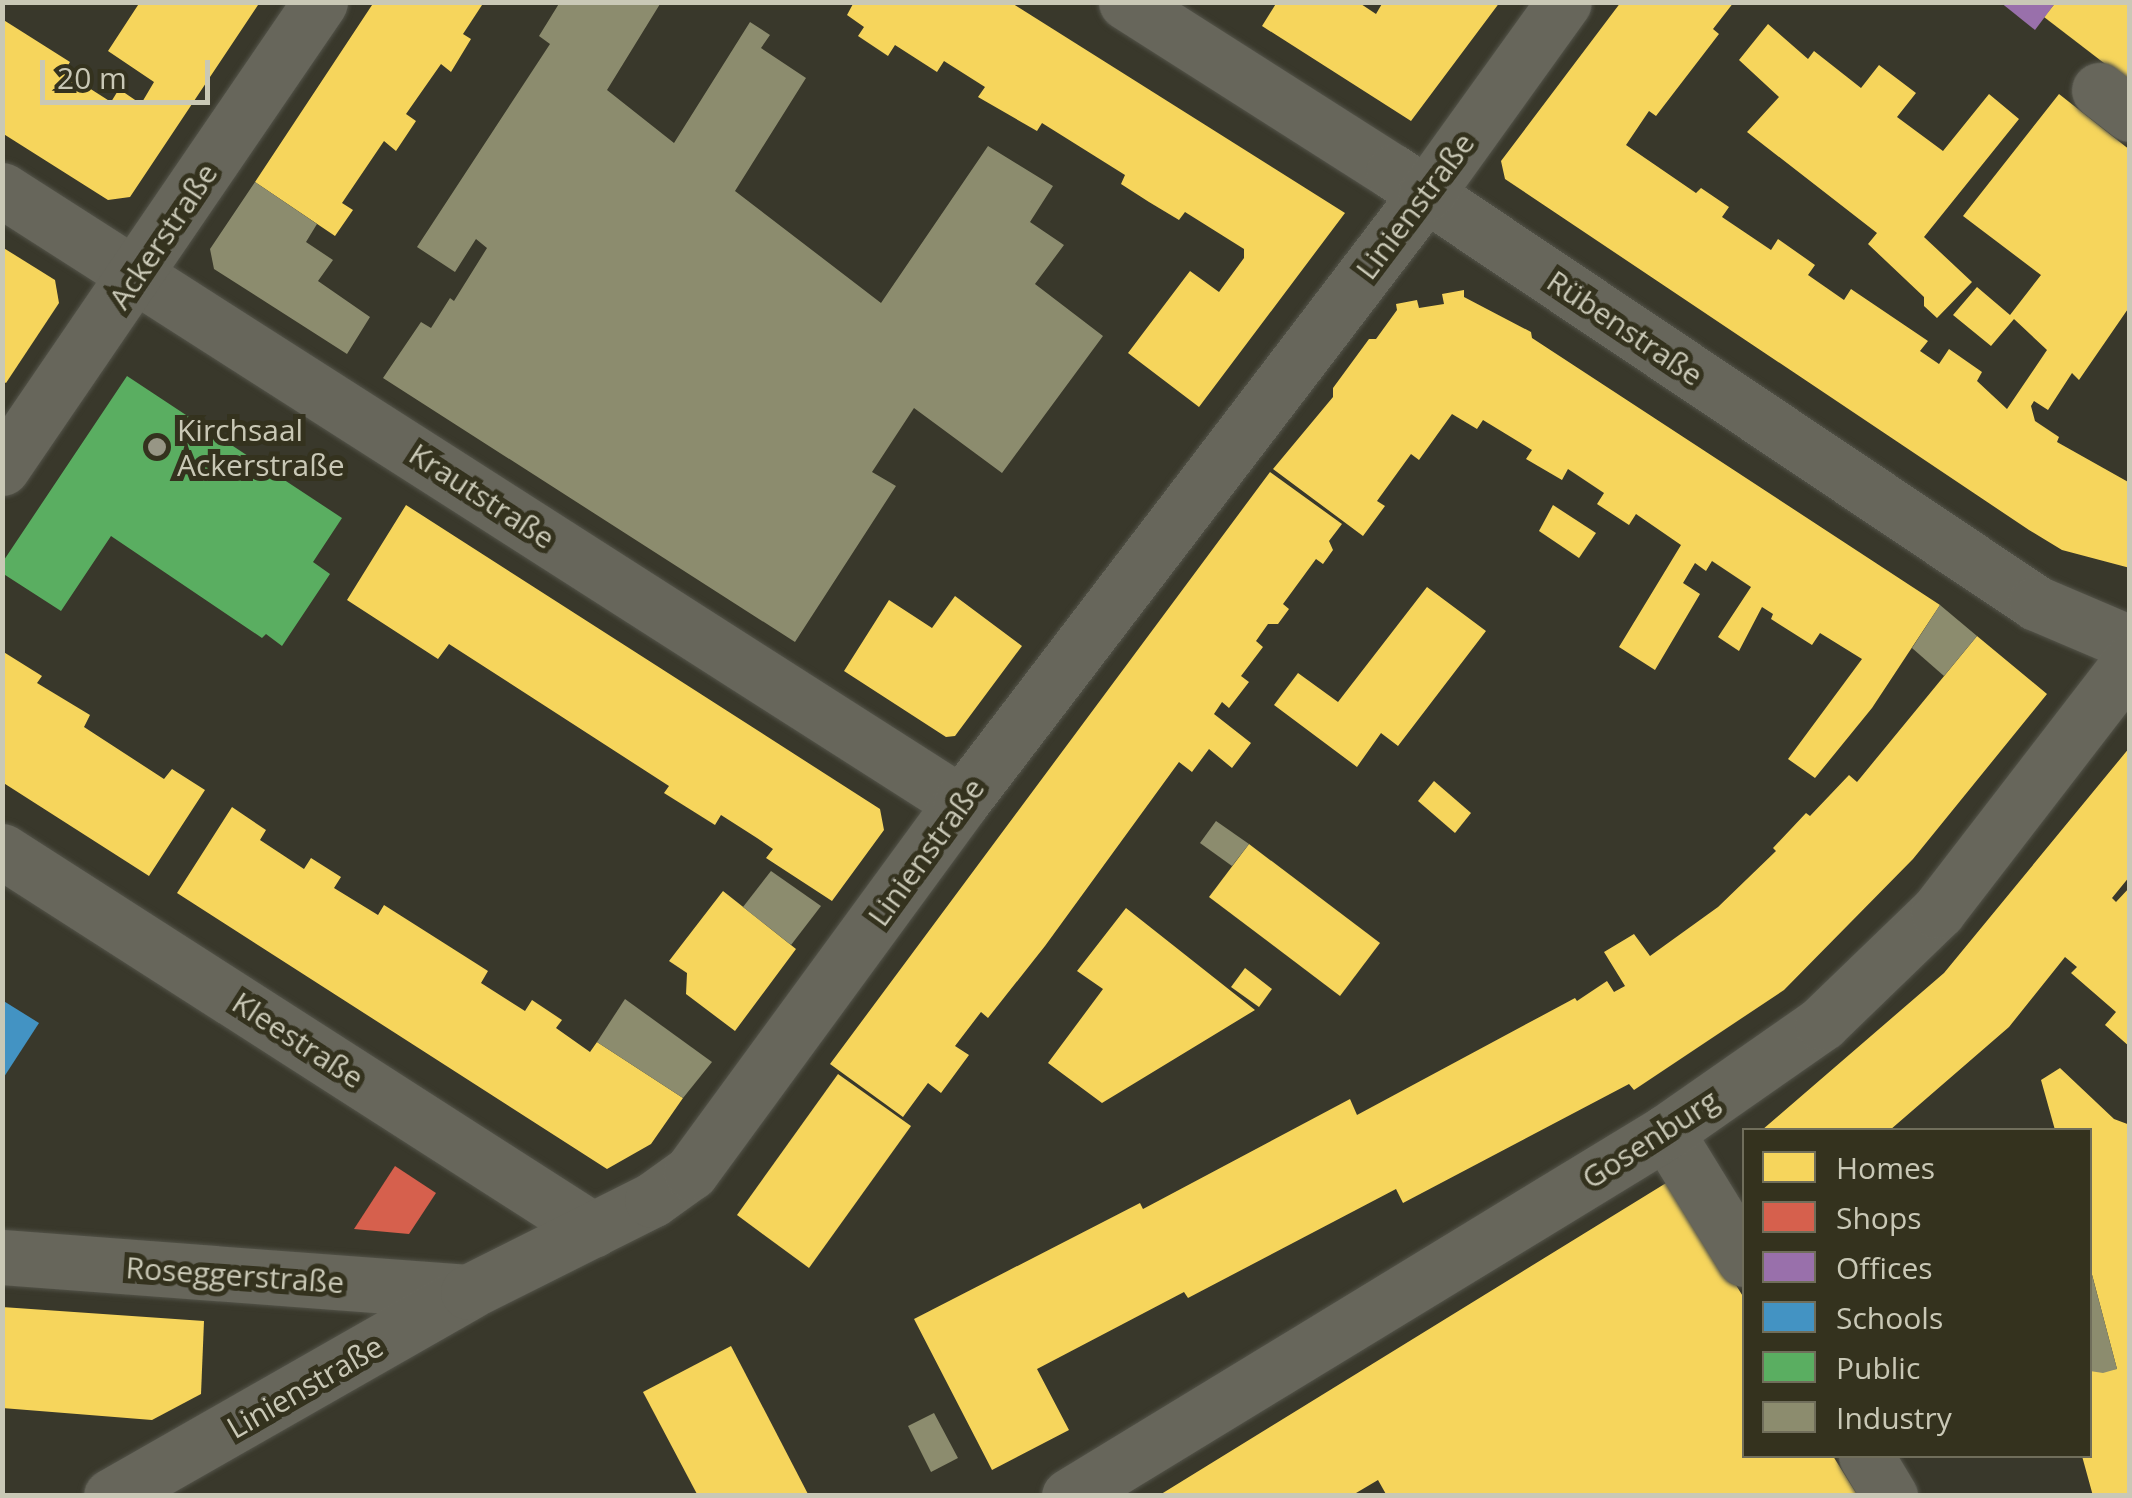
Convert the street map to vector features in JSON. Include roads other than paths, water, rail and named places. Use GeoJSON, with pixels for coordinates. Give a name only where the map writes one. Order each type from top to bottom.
{"type":"FeatureCollection","features":[{"type":"Feature","properties":{"kind":"street","name":"Ackerstraße"},"geometry":{"type":"LineString","coordinates":[[2,468],[137,276],[320,2]]}},
{"type":"Feature","properties":{"kind":"street","name":"Rübenstraße"},"geometry":{"type":"LineString","coordinates":[[1126,2],[1426,194],[2036,603],[2130,642]]}},
{"type":"Feature","properties":{"kind":"street","name":"Linienstraße"},"geometry":{"type":"LineString","coordinates":[[111,1496],[468,1292],[652,1200],[691,1172],[962,803],[1426,194],[1564,2]]}},
{"type":"Feature","properties":{"kind":"street","name":"Krautstraße"},"geometry":{"type":"LineString","coordinates":[[2,190],[962,803]]}},
{"type":"Feature","properties":{"kind":"street","name":"Gosenburg"},"geometry":{"type":"LineString","coordinates":[[1069,1496],[1666,1132],[1822,1023],[1938,911],[2130,662]]}},
{"type":"Feature","properties":{"kind":"street","name":"Kleestraße"},"geometry":{"type":"LineString","coordinates":[[2,851],[593,1230]]}},
{"type":"Feature","properties":{"kind":"street"},"geometry":{"type":"LineString","coordinates":[[1666,1132],[1742,1256]]}},
{"type":"Feature","properties":{"kind":"street","name":"Roseggerstraße"},"geometry":{"type":"LineString","coordinates":[[2,1258],[468,1292]]}},
{"type":"Feature","properties":{"kind":"street"},"geometry":{"type":"LineString","coordinates":[[1867,1458],[1890,1496]]}},
{"type":"Feature","properties":{"kind":"place","name":"Kirchsaal Ackerstraße"},"geometry":{"type":"Point","coordinates":[157,447]}}]}
